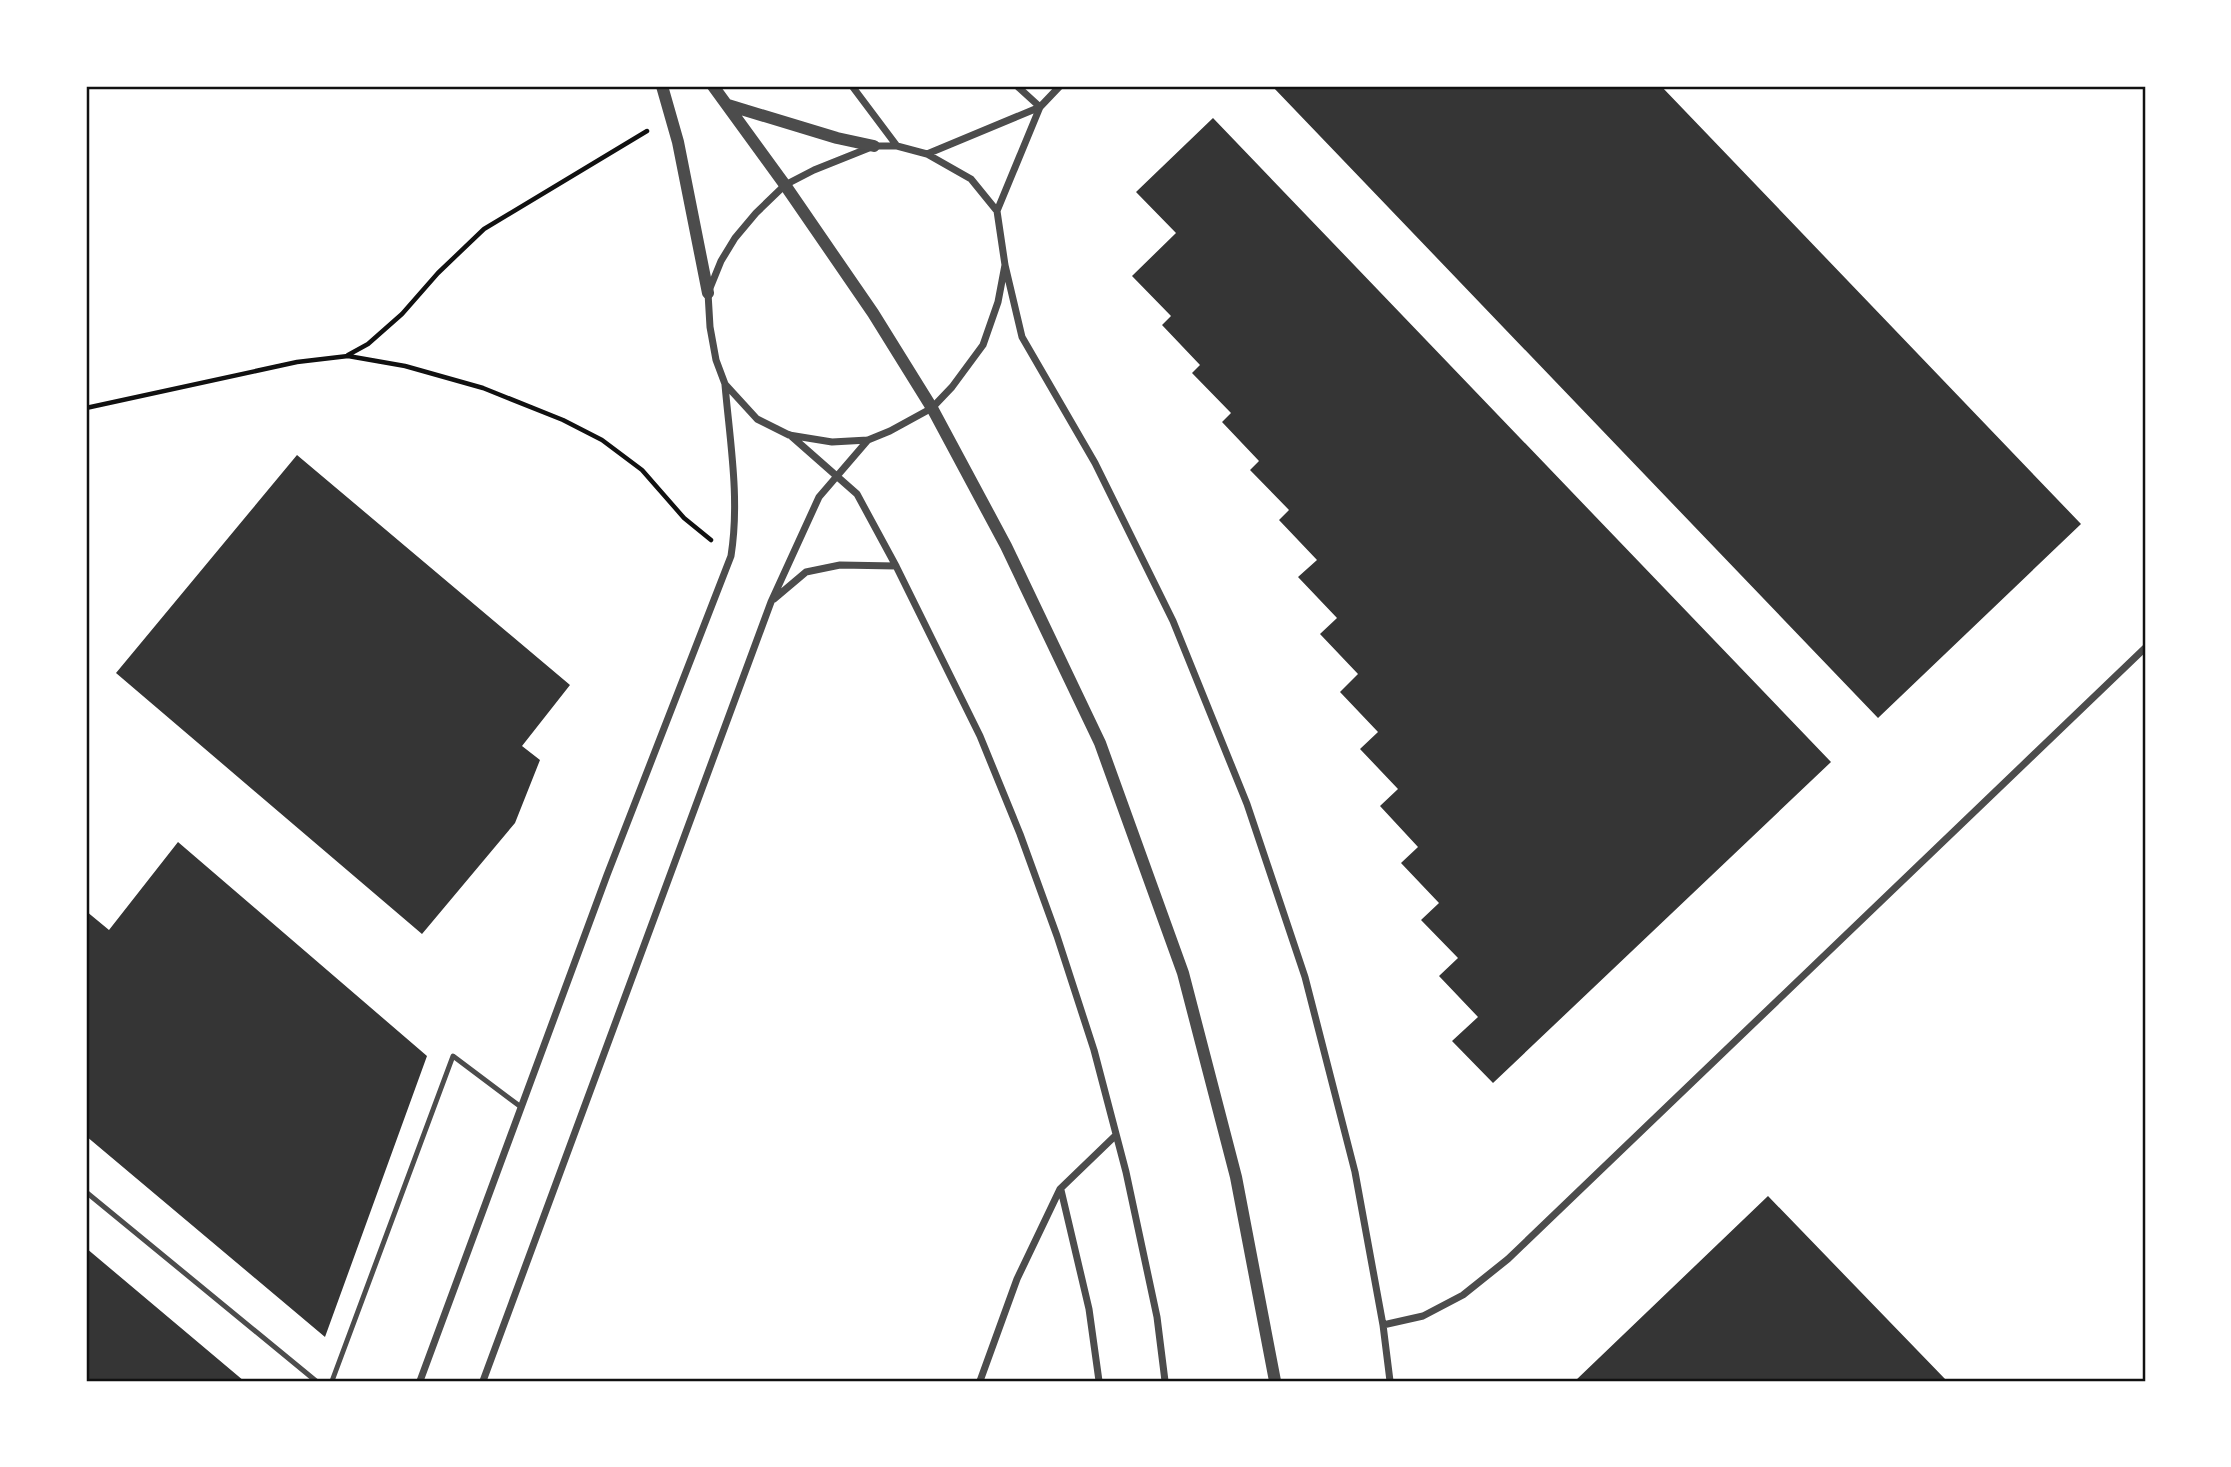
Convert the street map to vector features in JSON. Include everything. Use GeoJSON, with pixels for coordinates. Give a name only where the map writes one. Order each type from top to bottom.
{"type":"FeatureCollection","features":[{"type":"Feature","properties":{"kind":"street"},"geometry":{"type":"LineString","coordinates":[[420,1381],[603,888],[731,556],[736,501],[725,384],[713,349],[708,293],[662,86]]}},
{"type":"Feature","properties":{"kind":"street"},"geometry":{"type":"LineString","coordinates":[[713,86],[873,313],[932,408],[1006,546],[1100,743],[1179,960],[1237,1177],[1275,1381]]}},
{"type":"Feature","properties":{"kind":"street"},"geometry":{"type":"LineString","coordinates":[[852,86],[897,146]]}},
{"type":"Feature","properties":{"kind":"street"},"geometry":{"type":"LineString","coordinates":[[1017,86],[1040,107]]}},
{"type":"Feature","properties":{"kind":"street"},"geometry":{"type":"LineString","coordinates":[[997,211],[1040,107],[1059,86]]}},
{"type":"Feature","properties":{"kind":"street"},"geometry":{"type":"LineString","coordinates":[[728,105],[837,138],[874,146],[897,146],[928,154],[971,179],[997,211],[1005,265],[1022,337],[1095,463],[1173,621],[1247,804],[1306,977],[1355,1172],[1383,1325],[1390,1381]]}},
{"type":"Feature","properties":{"kind":"street"},"geometry":{"type":"LineString","coordinates":[[928,154],[1040,107]]}},
{"type":"Feature","properties":{"kind":"street"},"geometry":{"type":"LineString","coordinates":[[708,293],[721,261],[735,238],[785,185],[874,146]]}},
{"type":"Feature","properties":{"kind":"street"},"geometry":{"type":"LineString","coordinates":[[789,435],[832,442],[868,440],[932,408],[952,387],[983,345],[998,302],[1005,265]]}},
{"type":"Feature","properties":{"kind":"street"},"geometry":{"type":"LineString","coordinates":[[725,384],[757,419],[789,435],[857,494],[896,566],[980,736],[1020,834],[1094,1050],[1157,1317],[1165,1381]]}},
{"type":"Feature","properties":{"kind":"street"},"geometry":{"type":"LineString","coordinates":[[483,1381],[771,602],[819,497],[868,440]]}},
{"type":"Feature","properties":{"kind":"street"},"geometry":{"type":"LineString","coordinates":[[771,602],[806,572],[840,565],[896,566]]}},
{"type":"Feature","properties":{"kind":"street"},"geometry":{"type":"LineString","coordinates":[[1383,1325],[1423,1316],[1463,1295],[1508,1259],[2145,648]]}},
{"type":"Feature","properties":{"kind":"street"},"geometry":{"type":"LineString","coordinates":[[980,1381],[1017,1279],[1060,1189],[1116,1135]]}},
{"type":"Feature","properties":{"kind":"street"},"geometry":{"type":"LineString","coordinates":[[1060,1189],[1089,1309],[1099,1381]]}},
{"type":"Feature","properties":{"kind":"lane"},"geometry":{"type":"LineString","coordinates":[[332,1381],[453,1056],[521,1107]]}},
{"type":"Feature","properties":{"kind":"lane"},"geometry":{"type":"LineString","coordinates":[[86,1192],[316,1381]]}},
{"type":"Feature","properties":{"kind":"path"},"geometry":{"type":"LineString","coordinates":[[348,356],[368,344],[402,314],[438,273],[484,229],[598,158],[671,117]]}},
{"type":"Feature","properties":{"kind":"path"},"geometry":{"type":"LineString","coordinates":[[86,408],[297,362],[348,356],[405,366],[483,388],[563,420],[603,440],[642,470],[684,518],[731,556]]}},
{"type":"Feature","properties":{"kind":"building"},"geometry":{"type":"Polygon","coordinates":[[[1272,86],[1661,86],[2081,524],[1878,718],[1272,86]]]}},
{"type":"Feature","properties":{"kind":"building"},"geometry":{"type":"Polygon","coordinates":[[[1213,118],[1831,762],[1493,1083],[1452,1041],[1478,1017],[1439,976],[1458,958],[1421,920],[1439,903],[1401,863],[1418,847],[1380,806],[1398,789],[1360,749],[1378,732],[1340,692],[1358,674],[1320,634],[1337,618],[1298,577],[1317,560],[1279,520],[1289,510],[1250,470],[1259,461],[1222,422],[1231,413],[1192,373],[1200,365],[1162,325],[1171,316],[1132,276],[1176,233],[1136,192],[1213,118]]]}},
{"type":"Feature","properties":{"kind":"building"},"geometry":{"type":"Polygon","coordinates":[[[297,455],[570,685],[522,746],[540,760],[515,823],[422,934],[116,673],[297,455]]]}},
{"type":"Feature","properties":{"kind":"building"},"geometry":{"type":"Polygon","coordinates":[[[178,842],[427,1056],[325,1337],[86,1136],[86,911],[109,930],[178,842]]]}},
{"type":"Feature","properties":{"kind":"building"},"geometry":{"type":"Polygon","coordinates":[[[1768,1196],[1947,1381],[1575,1381],[1768,1196]]]}},
{"type":"Feature","properties":{"kind":"building"},"geometry":{"type":"Polygon","coordinates":[[[86,1248],[244,1381],[86,1381],[86,1248]]]}}]}
